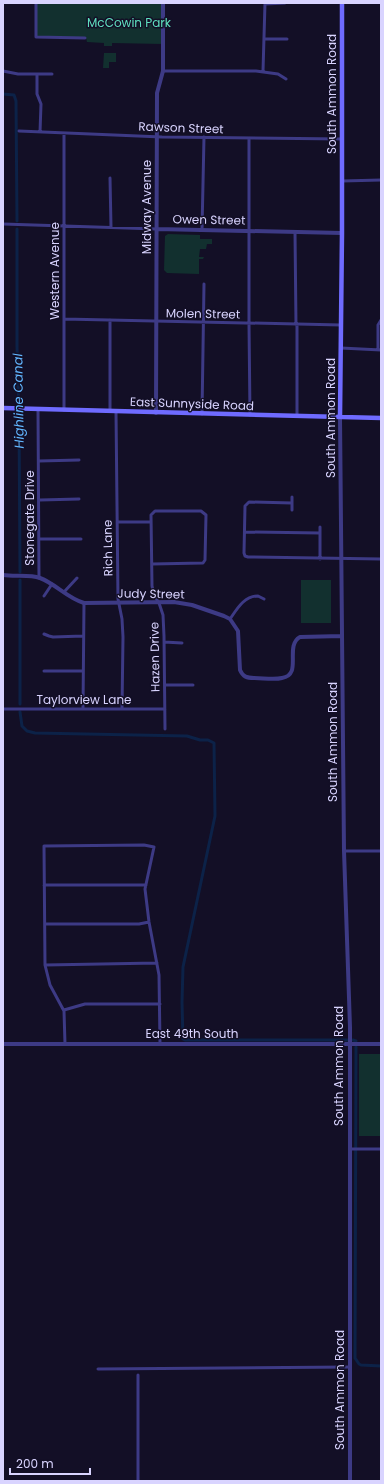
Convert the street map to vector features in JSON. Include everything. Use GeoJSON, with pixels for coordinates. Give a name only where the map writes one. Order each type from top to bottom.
{"type":"FeatureCollection","features":[{"type":"Feature","properties":{"kind":"main road","name":"South Ammon Road"},"geometry":{"type":"LineString","coordinates":[[340,417],[342,3]]}},
{"type":"Feature","properties":{"kind":"main road","name":"East Sunnyside Road"},"geometry":{"type":"LineString","coordinates":[[3,408],[250,416],[381,418]]}},
{"type":"Feature","properties":{"kind":"street"},"geometry":{"type":"LineString","coordinates":[[36,3],[36,37],[85,38]]}},
{"type":"Feature","properties":{"kind":"street","name":"Midway Avenue"},"geometry":{"type":"LineString","coordinates":[[156,413],[157,94],[163,70],[163,3]]}},
{"type":"Feature","properties":{"kind":"street"},"geometry":{"type":"LineString","coordinates":[[263,71],[265,3],[285,3]]}},
{"type":"Feature","properties":{"kind":"street"},"geometry":{"type":"LineString","coordinates":[[265,39],[286,39]]}},
{"type":"Feature","properties":{"kind":"street"},"geometry":{"type":"LineString","coordinates":[[163,70],[263,71],[278,74],[286,78]]}},
{"type":"Feature","properties":{"kind":"street"},"geometry":{"type":"LineString","coordinates":[[3,71],[18,74],[52,74]]}},
{"type":"Feature","properties":{"kind":"street"},"geometry":{"type":"LineString","coordinates":[[37,74],[37,94],[41,104],[40,132]]}},
{"type":"Feature","properties":{"kind":"street","name":"Rawson Street"},"geometry":{"type":"LineString","coordinates":[[20,132],[204,138],[342,139]]}},
{"type":"Feature","properties":{"kind":"street","name":"Western Avenue"},"geometry":{"type":"LineString","coordinates":[[64,133],[64,410]]}},
{"type":"Feature","properties":{"kind":"street"},"geometry":{"type":"LineString","coordinates":[[202,230],[204,138]]}},
{"type":"Feature","properties":{"kind":"street"},"geometry":{"type":"LineString","coordinates":[[249,138],[250,416]]}},
{"type":"Feature","properties":{"kind":"street"},"geometry":{"type":"LineString","coordinates":[[110,178],[111,227]]}},
{"type":"Feature","properties":{"kind":"street"},"geometry":{"type":"LineString","coordinates":[[342,181],[381,180]]}},
{"type":"Feature","properties":{"kind":"street","name":"Owen Street"},"geometry":{"type":"LineString","coordinates":[[3,224],[342,233]]}},
{"type":"Feature","properties":{"kind":"street"},"geometry":{"type":"LineString","coordinates":[[295,232],[297,416]]}},
{"type":"Feature","properties":{"kind":"street"},"geometry":{"type":"LineString","coordinates":[[202,414],[204,284]]}},
{"type":"Feature","properties":{"kind":"street","name":"Molen Street"},"geometry":{"type":"LineString","coordinates":[[64,319],[341,325]]}},
{"type":"Feature","properties":{"kind":"street"},"geometry":{"type":"LineString","coordinates":[[110,320],[110,411]]}},
{"type":"Feature","properties":{"kind":"street"},"geometry":{"type":"LineString","coordinates":[[341,348],[380,350],[378,324],[381,320]]}},
{"type":"Feature","properties":{"kind":"street","name":"Stonegate Drive"},"geometry":{"type":"LineString","coordinates":[[38,410],[40,578]]}},
{"type":"Feature","properties":{"kind":"street","name":"Rich Lane"},"geometry":{"type":"LineString","coordinates":[[116,412],[118,603],[122,619],[123,637],[122,708]]}},
{"type":"Feature","properties":{"kind":"street","name":"South Ammon Road"},"geometry":{"type":"LineString","coordinates":[[340,417],[344,851],[350,1044],[351,1149],[350,1481]]}},
{"type":"Feature","properties":{"kind":"street"},"geometry":{"type":"LineString","coordinates":[[39,461],[79,460]]}},
{"type":"Feature","properties":{"kind":"street"},"geometry":{"type":"LineString","coordinates":[[292,497],[292,510]]}},
{"type":"Feature","properties":{"kind":"street"},"geometry":{"type":"LineString","coordinates":[[40,500],[79,499]]}},
{"type":"Feature","properties":{"kind":"street"},"geometry":{"type":"LineString","coordinates":[[292,503],[250,502],[245,506],[244,553],[246,556],[320,559],[381,559]]}},
{"type":"Feature","properties":{"kind":"street"},"geometry":{"type":"LineString","coordinates":[[117,522],[151,522],[151,515],[155,511],[202,511],[206,515],[205,560],[203,563],[152,564]]}},
{"type":"Feature","properties":{"kind":"street","name":"Hazen Drive"},"geometry":{"type":"LineString","coordinates":[[151,522],[152,586],[154,595],[159,603],[163,615],[165,729]]}},
{"type":"Feature","properties":{"kind":"street"},"geometry":{"type":"LineString","coordinates":[[320,527],[320,559]]}},
{"type":"Feature","properties":{"kind":"street"},"geometry":{"type":"LineString","coordinates":[[245,532],[320,533]]}},
{"type":"Feature","properties":{"kind":"street"},"geometry":{"type":"LineString","coordinates":[[40,539],[81,539]]}},
{"type":"Feature","properties":{"kind":"street","name":"Judy Street"},"geometry":{"type":"LineString","coordinates":[[3,575],[40,578],[52,584],[73,599],[84,603],[174,602],[192,606],[230,619]]}},
{"type":"Feature","properties":{"kind":"street"},"geometry":{"type":"LineString","coordinates":[[64,592],[77,578]]}},
{"type":"Feature","properties":{"kind":"street"},"geometry":{"type":"LineString","coordinates":[[44,596],[52,584]]}},
{"type":"Feature","properties":{"kind":"street"},"geometry":{"type":"LineString","coordinates":[[264,599],[258,596],[250,598],[241,605],[230,619],[236,626],[239,636],[240,671],[248,678],[281,679],[288,676],[292,670],[294,644],[300,637],[342,636]]}},
{"type":"Feature","properties":{"kind":"street"},"geometry":{"type":"LineString","coordinates":[[83,708],[84,603]]}},
{"type":"Feature","properties":{"kind":"street"},"geometry":{"type":"LineString","coordinates":[[44,634],[53,637],[83,636]]}},
{"type":"Feature","properties":{"kind":"street"},"geometry":{"type":"LineString","coordinates":[[164,642],[182,643]]}},
{"type":"Feature","properties":{"kind":"street"},"geometry":{"type":"LineString","coordinates":[[44,671],[83,671]]}},
{"type":"Feature","properties":{"kind":"street"},"geometry":{"type":"LineString","coordinates":[[164,685],[193,685]]}},
{"type":"Feature","properties":{"kind":"street","name":"Taylorview Lane"},"geometry":{"type":"LineString","coordinates":[[3,709],[165,708]]}},
{"type":"Feature","properties":{"kind":"street"},"geometry":{"type":"LineString","coordinates":[[65,1044],[64,1010],[50,985],[46,965],[44,846],[144,845],[154,847],[146,885],[149,922],[160,985],[160,1043]]}},
{"type":"Feature","properties":{"kind":"street"},"geometry":{"type":"LineString","coordinates":[[344,851],[381,851]]}},
{"type":"Feature","properties":{"kind":"street"},"geometry":{"type":"LineString","coordinates":[[44,885],[146,885]]}},
{"type":"Feature","properties":{"kind":"street"},"geometry":{"type":"LineString","coordinates":[[45,924],[139,924],[149,922]]}},
{"type":"Feature","properties":{"kind":"street"},"geometry":{"type":"LineString","coordinates":[[46,965],[157,963]]}},
{"type":"Feature","properties":{"kind":"street"},"geometry":{"type":"LineString","coordinates":[[64,1010],[86,1004],[160,1004]]}},
{"type":"Feature","properties":{"kind":"street","name":"East 49th South"},"geometry":{"type":"LineString","coordinates":[[3,1044],[381,1044]]}},
{"type":"Feature","properties":{"kind":"street"},"geometry":{"type":"LineString","coordinates":[[351,1149],[381,1148],[381,1153]]}},
{"type":"Feature","properties":{"kind":"street"},"geometry":{"type":"LineString","coordinates":[[98,1369],[350,1367]]}},
{"type":"Feature","properties":{"kind":"street"},"geometry":{"type":"LineString","coordinates":[[138,1375],[138,1481]]}},
{"type":"Feature","properties":{"kind":"green space","name":"McCowin Park"},"geometry":{"type":"Polygon","coordinates":[[[36,3],[163,3],[163,44],[112,43],[112,46],[104,46],[104,43],[87,42],[86,38],[36,37],[36,3]]]}},
{"type":"Feature","properties":{"kind":"green space"},"geometry":{"type":"Polygon","coordinates":[[[104,53],[116,53],[116,62],[109,62],[109,68],[103,68],[104,53]]]}},
{"type":"Feature","properties":{"kind":"green space"},"geometry":{"type":"Polygon","coordinates":[[[168,234],[200,235],[200,239],[212,239],[212,244],[207,244],[206,249],[200,249],[199,257],[204,257],[203,259],[199,259],[199,274],[167,273],[164,270],[165,236],[168,234]]]}},
{"type":"Feature","properties":{"kind":"green space"},"geometry":{"type":"Polygon","coordinates":[[[301,580],[331,580],[331,623],[301,623],[301,580]]]}},
{"type":"Feature","properties":{"kind":"green space"},"geometry":{"type":"Polygon","coordinates":[[[359,1054],[381,1054],[381,1136],[359,1136],[359,1054]]]}},
{"type":"Feature","properties":{"kind":"waterway","name":"Highline Canal"},"geometry":{"type":"LineString","coordinates":[[3,94],[14,95],[16,101],[17,221]]}},
{"type":"Feature","properties":{"kind":"waterway","name":"Highline Canal"},"geometry":{"type":"LineString","coordinates":[[17,229],[20,572]]}},
{"type":"Feature","properties":{"kind":"waterway"},"geometry":{"type":"LineString","coordinates":[[20,580],[20,704]]}},
{"type":"Feature","properties":{"kind":"waterway"},"geometry":{"type":"LineString","coordinates":[[20,712],[22,726],[27,731],[35,733],[187,736],[200,740],[208,740],[214,743],[215,816],[183,967],[183,1039],[348,1040]]}},
{"type":"Feature","properties":{"kind":"waterway"},"geometry":{"type":"LineString","coordinates":[[356,1047],[355,1358],[361,1365],[381,1366]]}}]}
